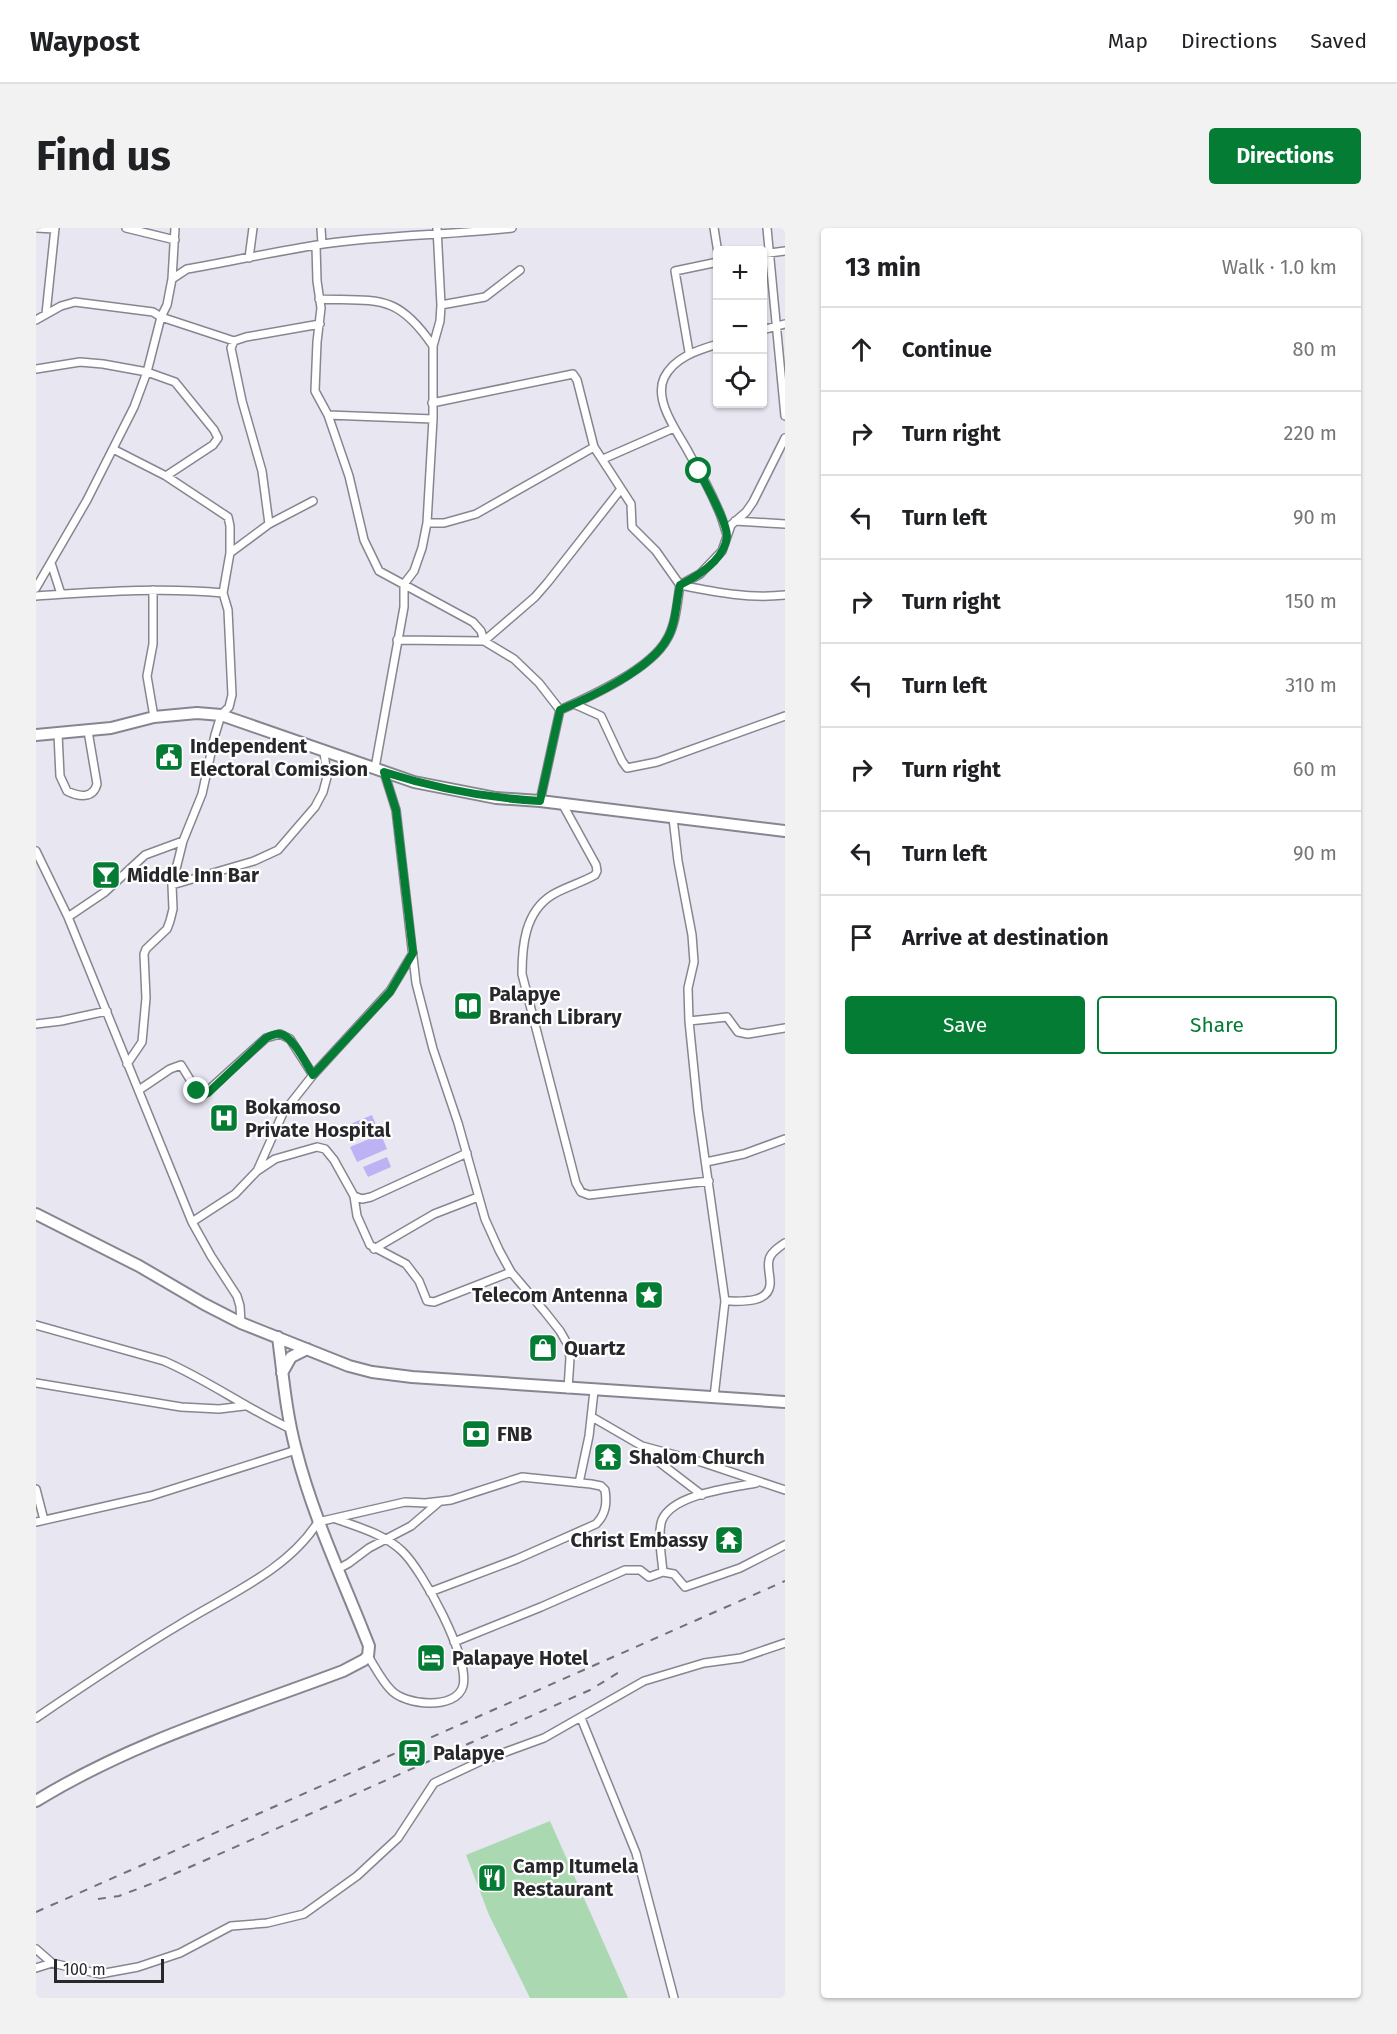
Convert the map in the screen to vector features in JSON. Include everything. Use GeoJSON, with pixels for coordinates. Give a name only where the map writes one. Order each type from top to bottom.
{"type":"FeatureCollection","features":[{"type":"Feature","properties":{"kind":"street"},"geometry":{"type":"LineString","coordinates":[[36,228],[55,228],[46,314]]}},
{"type":"Feature","properties":{"kind":"street"},"geometry":{"type":"LineString","coordinates":[[126,228],[175,240]]}},
{"type":"Feature","properties":{"kind":"street"},"geometry":{"type":"LineString","coordinates":[[36,588],[134,408],[147,372],[161,317],[167,305],[172,279],[175,228]]}},
{"type":"Feature","properties":{"kind":"street"},"geometry":{"type":"LineString","coordinates":[[249,258],[253,228]]}},
{"type":"Feature","properties":{"kind":"street"},"geometry":{"type":"LineString","coordinates":[[321,228],[319,245],[321,324],[317,342],[315,392],[328,415],[349,476],[364,540],[379,570],[473,622],[484,640],[514,660],[539,683],[560,710]]}},
{"type":"Feature","properties":{"kind":"street"},"geometry":{"type":"LineString","coordinates":[[172,279],[187,269],[319,245],[437,231],[512,228]]}},
{"type":"Feature","properties":{"kind":"street"},"geometry":{"type":"LineString","coordinates":[[714,228],[716,246]]}},
{"type":"Feature","properties":{"kind":"street"},"geometry":{"type":"LineString","coordinates":[[766,246],[767,228]]}},
{"type":"Feature","properties":{"kind":"street"},"geometry":{"type":"LineString","coordinates":[[437,231],[441,305],[440,321],[433,346],[433,419],[427,524],[414,571],[405,584],[404,606],[379,770],[396,810],[420,1001],[467,1153],[478,1197],[494,1240],[511,1272],[550,1318],[568,1345],[570,1358],[568,1389]]}},
{"type":"Feature","properties":{"kind":"street"},"geometry":{"type":"LineString","coordinates":[[767,254],[785,251]]}},
{"type":"Feature","properties":{"kind":"street"},"geometry":{"type":"LineString","coordinates":[[767,261],[785,413]]}},
{"type":"Feature","properties":{"kind":"street"},"geometry":{"type":"LineString","coordinates":[[690,352],[675,272],[713,263]]}},
{"type":"Feature","properties":{"kind":"street"},"geometry":{"type":"LineString","coordinates":[[441,305],[485,297],[520,270]]}},
{"type":"Feature","properties":{"kind":"street"},"geometry":{"type":"LineString","coordinates":[[319,299],[384,302],[403,310],[420,326],[433,346]]}},
{"type":"Feature","properties":{"kind":"street"},"geometry":{"type":"LineString","coordinates":[[36,320],[75,302],[153,312],[161,317],[234,341],[321,324]]}},
{"type":"Feature","properties":{"kind":"street"},"geometry":{"type":"LineString","coordinates":[[767,329],[785,324]]}},
{"type":"Feature","properties":{"kind":"street"},"geometry":{"type":"LineString","coordinates":[[234,341],[231,348],[242,401],[262,471],[269,524]]}},
{"type":"Feature","properties":{"kind":"street"},"geometry":{"type":"LineString","coordinates":[[713,345],[690,352],[665,376],[662,385],[667,413],[718,509],[727,535]]}},
{"type":"Feature","properties":{"kind":"street"},"geometry":{"type":"LineString","coordinates":[[36,369],[80,362],[103,364],[147,372],[175,382],[218,438],[213,445],[166,476]]}},
{"type":"Feature","properties":{"kind":"street"},"geometry":{"type":"LineString","coordinates":[[432,403],[573,374],[577,380],[594,447],[631,504],[632,527],[656,551],[680,585],[739,596],[763,598],[785,596]]}},
{"type":"Feature","properties":{"kind":"street"},"geometry":{"type":"LineString","coordinates":[[328,415],[433,419]]}},
{"type":"Feature","properties":{"kind":"street"},"geometry":{"type":"LineString","coordinates":[[603,459],[674,428]]}},
{"type":"Feature","properties":{"kind":"street"},"geometry":{"type":"LineString","coordinates":[[560,710],[618,681],[663,646],[671,630],[680,585],[700,574],[722,551],[727,535],[735,521],[753,502],[785,438]]}},
{"type":"Feature","properties":{"kind":"street"},"geometry":{"type":"LineString","coordinates":[[427,524],[444,523],[476,514],[594,447]]}},
{"type":"Feature","properties":{"kind":"street"},"geometry":{"type":"LineString","coordinates":[[112,449],[166,476],[228,517],[230,526],[230,553],[223,593],[228,610],[232,695],[229,707],[221,715],[202,794],[183,841],[172,885],[173,909],[167,928],[146,949],[144,954],[146,998],[142,1042],[127,1064]]}},
{"type":"Feature","properties":{"kind":"street"},"geometry":{"type":"LineString","coordinates":[[397,640],[484,640],[535,597],[621,489]]}},
{"type":"Feature","properties":{"kind":"street"},"geometry":{"type":"LineString","coordinates":[[230,553],[269,524],[313,501]]}},
{"type":"Feature","properties":{"kind":"street"},"geometry":{"type":"LineString","coordinates":[[735,521],[785,524]]}},
{"type":"Feature","properties":{"kind":"street"},"geometry":{"type":"LineString","coordinates":[[51,563],[61,594]]}},
{"type":"Feature","properties":{"kind":"street"},"geometry":{"type":"LineString","coordinates":[[36,596],[153,591],[223,593]]}},
{"type":"Feature","properties":{"kind":"street"},"geometry":{"type":"LineString","coordinates":[[153,591],[153,644],[147,676],[154,717]]}},
{"type":"Feature","properties":{"kind":"street"},"geometry":{"type":"LineString","coordinates":[[574,704],[601,716],[627,768],[657,762],[785,716]]}},
{"type":"Feature","properties":{"kind":"street"},"geometry":{"type":"LineString","coordinates":[[540,801],[560,710]]}},
{"type":"Feature","properties":{"kind":"street"},"geometry":{"type":"LineString","coordinates":[[36,735],[111,728],[154,717],[196,713],[221,715],[414,782],[496,798],[540,801],[562,806],[785,831]]}},
{"type":"Feature","properties":{"kind":"street"},"geometry":{"type":"LineString","coordinates":[[58,734],[60,776],[64,787],[73,794],[84,796],[91,794],[97,784],[88,731]]}},
{"type":"Feature","properties":{"kind":"street"},"geometry":{"type":"LineString","coordinates":[[172,885],[254,861],[278,850],[315,807],[323,792],[327,777],[324,752]]}},
{"type":"Feature","properties":{"kind":"street"},"geometry":{"type":"LineString","coordinates":[[562,806],[596,865],[597,871],[595,875],[553,895],[542,903],[525,932],[522,948],[522,974],[576,1183],[581,1192],[590,1195],[709,1181]]}},
{"type":"Feature","properties":{"kind":"street"},"geometry":{"type":"LineString","coordinates":[[673,818],[678,861],[692,935],[694,962],[688,988],[689,1021],[725,1301],[714,1397]]}},
{"type":"Feature","properties":{"kind":"street"},"geometry":{"type":"LineString","coordinates":[[68,917],[105,891],[145,855],[183,841]]}},
{"type":"Feature","properties":{"kind":"street"},"geometry":{"type":"LineString","coordinates":[[36,853],[68,917],[192,1222],[210,1256],[237,1296],[241,1323]]}},
{"type":"Feature","properties":{"kind":"street"},"geometry":{"type":"LineString","coordinates":[[257,1171],[283,1113],[313,1075],[390,992],[413,953]]}},
{"type":"Feature","properties":{"kind":"street"},"geometry":{"type":"LineString","coordinates":[[36,1024],[107,1011]]}},
{"type":"Feature","properties":{"kind":"street"},"geometry":{"type":"LineString","coordinates":[[689,1021],[727,1017],[738,1032],[748,1034],[785,1028]]}},
{"type":"Feature","properties":{"kind":"street"},"geometry":{"type":"LineString","coordinates":[[139,1090],[170,1068],[181,1065],[197,1091],[203,1095],[266,1038],[280,1034],[290,1039],[313,1075]]}},
{"type":"Feature","properties":{"kind":"street"},"geometry":{"type":"LineString","coordinates":[[706,1162],[744,1154],[785,1139]]}},
{"type":"Feature","properties":{"kind":"street"},"geometry":{"type":"LineString","coordinates":[[192,1222],[235,1194],[257,1171],[275,1159],[317,1147],[326,1149],[354,1196],[357,1216],[370,1245],[406,1264],[419,1281],[426,1299],[430,1302],[511,1272]]}},
{"type":"Feature","properties":{"kind":"street"},"geometry":{"type":"LineString","coordinates":[[354,1196],[362,1199],[371,1197],[467,1153]]}},
{"type":"Feature","properties":{"kind":"street"},"geometry":{"type":"LineString","coordinates":[[375,1249],[435,1214],[478,1197]]}},
{"type":"Feature","properties":{"kind":"street"},"geometry":{"type":"LineString","coordinates":[[36,1214],[139,1266],[241,1323],[349,1366],[372,1372],[594,1391],[785,1402]]}},
{"type":"Feature","properties":{"kind":"street"},"geometry":{"type":"LineString","coordinates":[[725,1301],[752,1300],[765,1296],[771,1281],[769,1260],[771,1255],[785,1243]]}},
{"type":"Feature","properties":{"kind":"street"},"geometry":{"type":"LineString","coordinates":[[36,1325],[164,1361],[244,1406],[291,1429]]}},
{"type":"Feature","properties":{"kind":"street"},"geometry":{"type":"LineString","coordinates":[[278,1337],[296,1450],[318,1522],[369,1646],[368,1656],[391,1691],[398,1696],[428,1703],[444,1703],[456,1698],[464,1681],[461,1661],[438,1605],[407,1557],[386,1540],[334,1519]]}},
{"type":"Feature","properties":{"kind":"street"},"geometry":{"type":"LineString","coordinates":[[282,1373],[291,1357],[307,1348]]}},
{"type":"Feature","properties":{"kind":"street"},"geometry":{"type":"LineString","coordinates":[[36,1383],[181,1407],[219,1409],[244,1406]]}},
{"type":"Feature","properties":{"kind":"street"},"geometry":{"type":"LineString","coordinates":[[579,1482],[594,1391]]}},
{"type":"Feature","properties":{"kind":"street"},"geometry":{"type":"LineString","coordinates":[[591,1417],[642,1446],[701,1462],[785,1490]]}},
{"type":"Feature","properties":{"kind":"street"},"geometry":{"type":"LineString","coordinates":[[642,1446],[655,1460],[702,1495]]}},
{"type":"Feature","properties":{"kind":"street"},"geometry":{"type":"LineString","coordinates":[[36,1490],[40,1521],[151,1496],[296,1450]]}},
{"type":"Feature","properties":{"kind":"street"},"geometry":{"type":"LineString","coordinates":[[36,1718],[179,1624],[250,1584],[293,1553],[308,1539],[318,1522],[405,1502],[425,1503],[451,1500],[522,1478],[579,1482],[601,1486],[605,1490],[605,1511],[596,1524],[517,1559],[430,1592]]}},
{"type":"Feature","properties":{"kind":"street"},"geometry":{"type":"LineString","coordinates":[[663,1572],[662,1519],[673,1507],[702,1495],[758,1482]]}},
{"type":"Feature","properties":{"kind":"street"},"geometry":{"type":"LineString","coordinates":[[338,1569],[369,1548],[411,1526],[439,1502]]}},
{"type":"Feature","properties":{"kind":"street"},"geometry":{"type":"LineString","coordinates":[[454,1642],[625,1570],[640,1570],[652,1577],[663,1572],[674,1574],[682,1586],[689,1587],[740,1568],[785,1545]]}},
{"type":"Feature","properties":{"kind":"street"},"geometry":{"type":"LineString","coordinates":[[36,1949],[52,1963],[100,1974],[138,1966],[180,1953],[231,1926],[267,1923],[304,1914],[357,1876],[398,1838],[434,1783],[480,1761],[544,1738],[644,1681],[704,1663],[741,1658],[785,1643]]}},
{"type":"Feature","properties":{"kind":"street"},"geometry":{"type":"LineString","coordinates":[[36,1801],[63,1784],[159,1739],[343,1671],[368,1656]]}},
{"type":"Feature","properties":{"kind":"street"},"geometry":{"type":"LineString","coordinates":[[581,1718],[636,1853],[674,1998]]}},
{"type":"Feature","properties":{"kind":"street"},"geometry":{"type":"LineString","coordinates":[[36,1968],[52,1963]]}},
{"type":"Feature","properties":{"kind":"green space"},"geometry":{"type":"Polygon","coordinates":[[[550,1821],[628,1998],[530,1998],[489,1915],[466,1855],[550,1821]]]}},
{"type":"Feature","properties":{"kind":"shaded area"},"geometry":{"type":"Polygon","coordinates":[[[372,1115],[378,1130],[350,1142],[343,1127],[372,1115]]]}},
{"type":"Feature","properties":{"kind":"shaded area"},"geometry":{"type":"Polygon","coordinates":[[[381,1134],[387,1149],[357,1162],[350,1147],[381,1134]]]}},
{"type":"Feature","properties":{"kind":"shaded area"},"geometry":{"type":"Polygon","coordinates":[[[387,1157],[391,1167],[368,1177],[363,1167],[387,1157]]]}},
{"type":"Feature","properties":{"kind":"railway"},"geometry":{"type":"LineString","coordinates":[[36,1912],[785,1581]]}},
{"type":"Feature","properties":{"kind":"railway"},"geometry":{"type":"LineString","coordinates":[[98,1899],[119,1896],[156,1882],[590,1690],[621,1671]]}},
{"type":"Feature","properties":{"kind":"place","name":"Independent Electoral Comission"},"geometry":{"type":"Point","coordinates":[169,757]}},
{"type":"Feature","properties":{"kind":"place","name":"Middle Inn Bar"},"geometry":{"type":"Point","coordinates":[106,875]}},
{"type":"Feature","properties":{"kind":"place","name":"Palapye Branch Library"},"geometry":{"type":"Point","coordinates":[468,1006]}},
{"type":"Feature","properties":{"kind":"place","name":"Bokamoso Private Hospital"},"geometry":{"type":"Point","coordinates":[224,1118]}},
{"type":"Feature","properties":{"kind":"place","name":"Telecom Antenna"},"geometry":{"type":"Point","coordinates":[649,1295]}},
{"type":"Feature","properties":{"kind":"place","name":"Quartz"},"geometry":{"type":"Point","coordinates":[543,1348]}},
{"type":"Feature","properties":{"kind":"place","name":"FNB"},"geometry":{"type":"Point","coordinates":[476,1434]}},
{"type":"Feature","properties":{"kind":"place","name":"Shalom Church"},"geometry":{"type":"Point","coordinates":[608,1457]}},
{"type":"Feature","properties":{"kind":"place","name":"Christ Embassy"},"geometry":{"type":"Point","coordinates":[729,1540]}},
{"type":"Feature","properties":{"kind":"place","name":"Palapaye Hotel"},"geometry":{"type":"Point","coordinates":[431,1658]}},
{"type":"Feature","properties":{"kind":"place","name":"Palapye"},"geometry":{"type":"Point","coordinates":[412,1753]}},
{"type":"Feature","properties":{"kind":"place","name":"Camp Itumela Restaurant"},"geometry":{"type":"Point","coordinates":[492,1878]}},
{"type":"Feature","properties":{"kind":"route"},"geometry":{"type":"LineString","coordinates":[[197,1091],[200,1095],[208,1093],[266,1038],[280,1034],[290,1039],[313,1075],[390,992],[413,953],[396,810],[384,772],[414,782],[496,798],[540,801],[560,710],[618,681],[657,652],[663,646],[671,630],[680,585],[700,574],[722,551],[727,535],[718,509],[699,471]]}}]}
